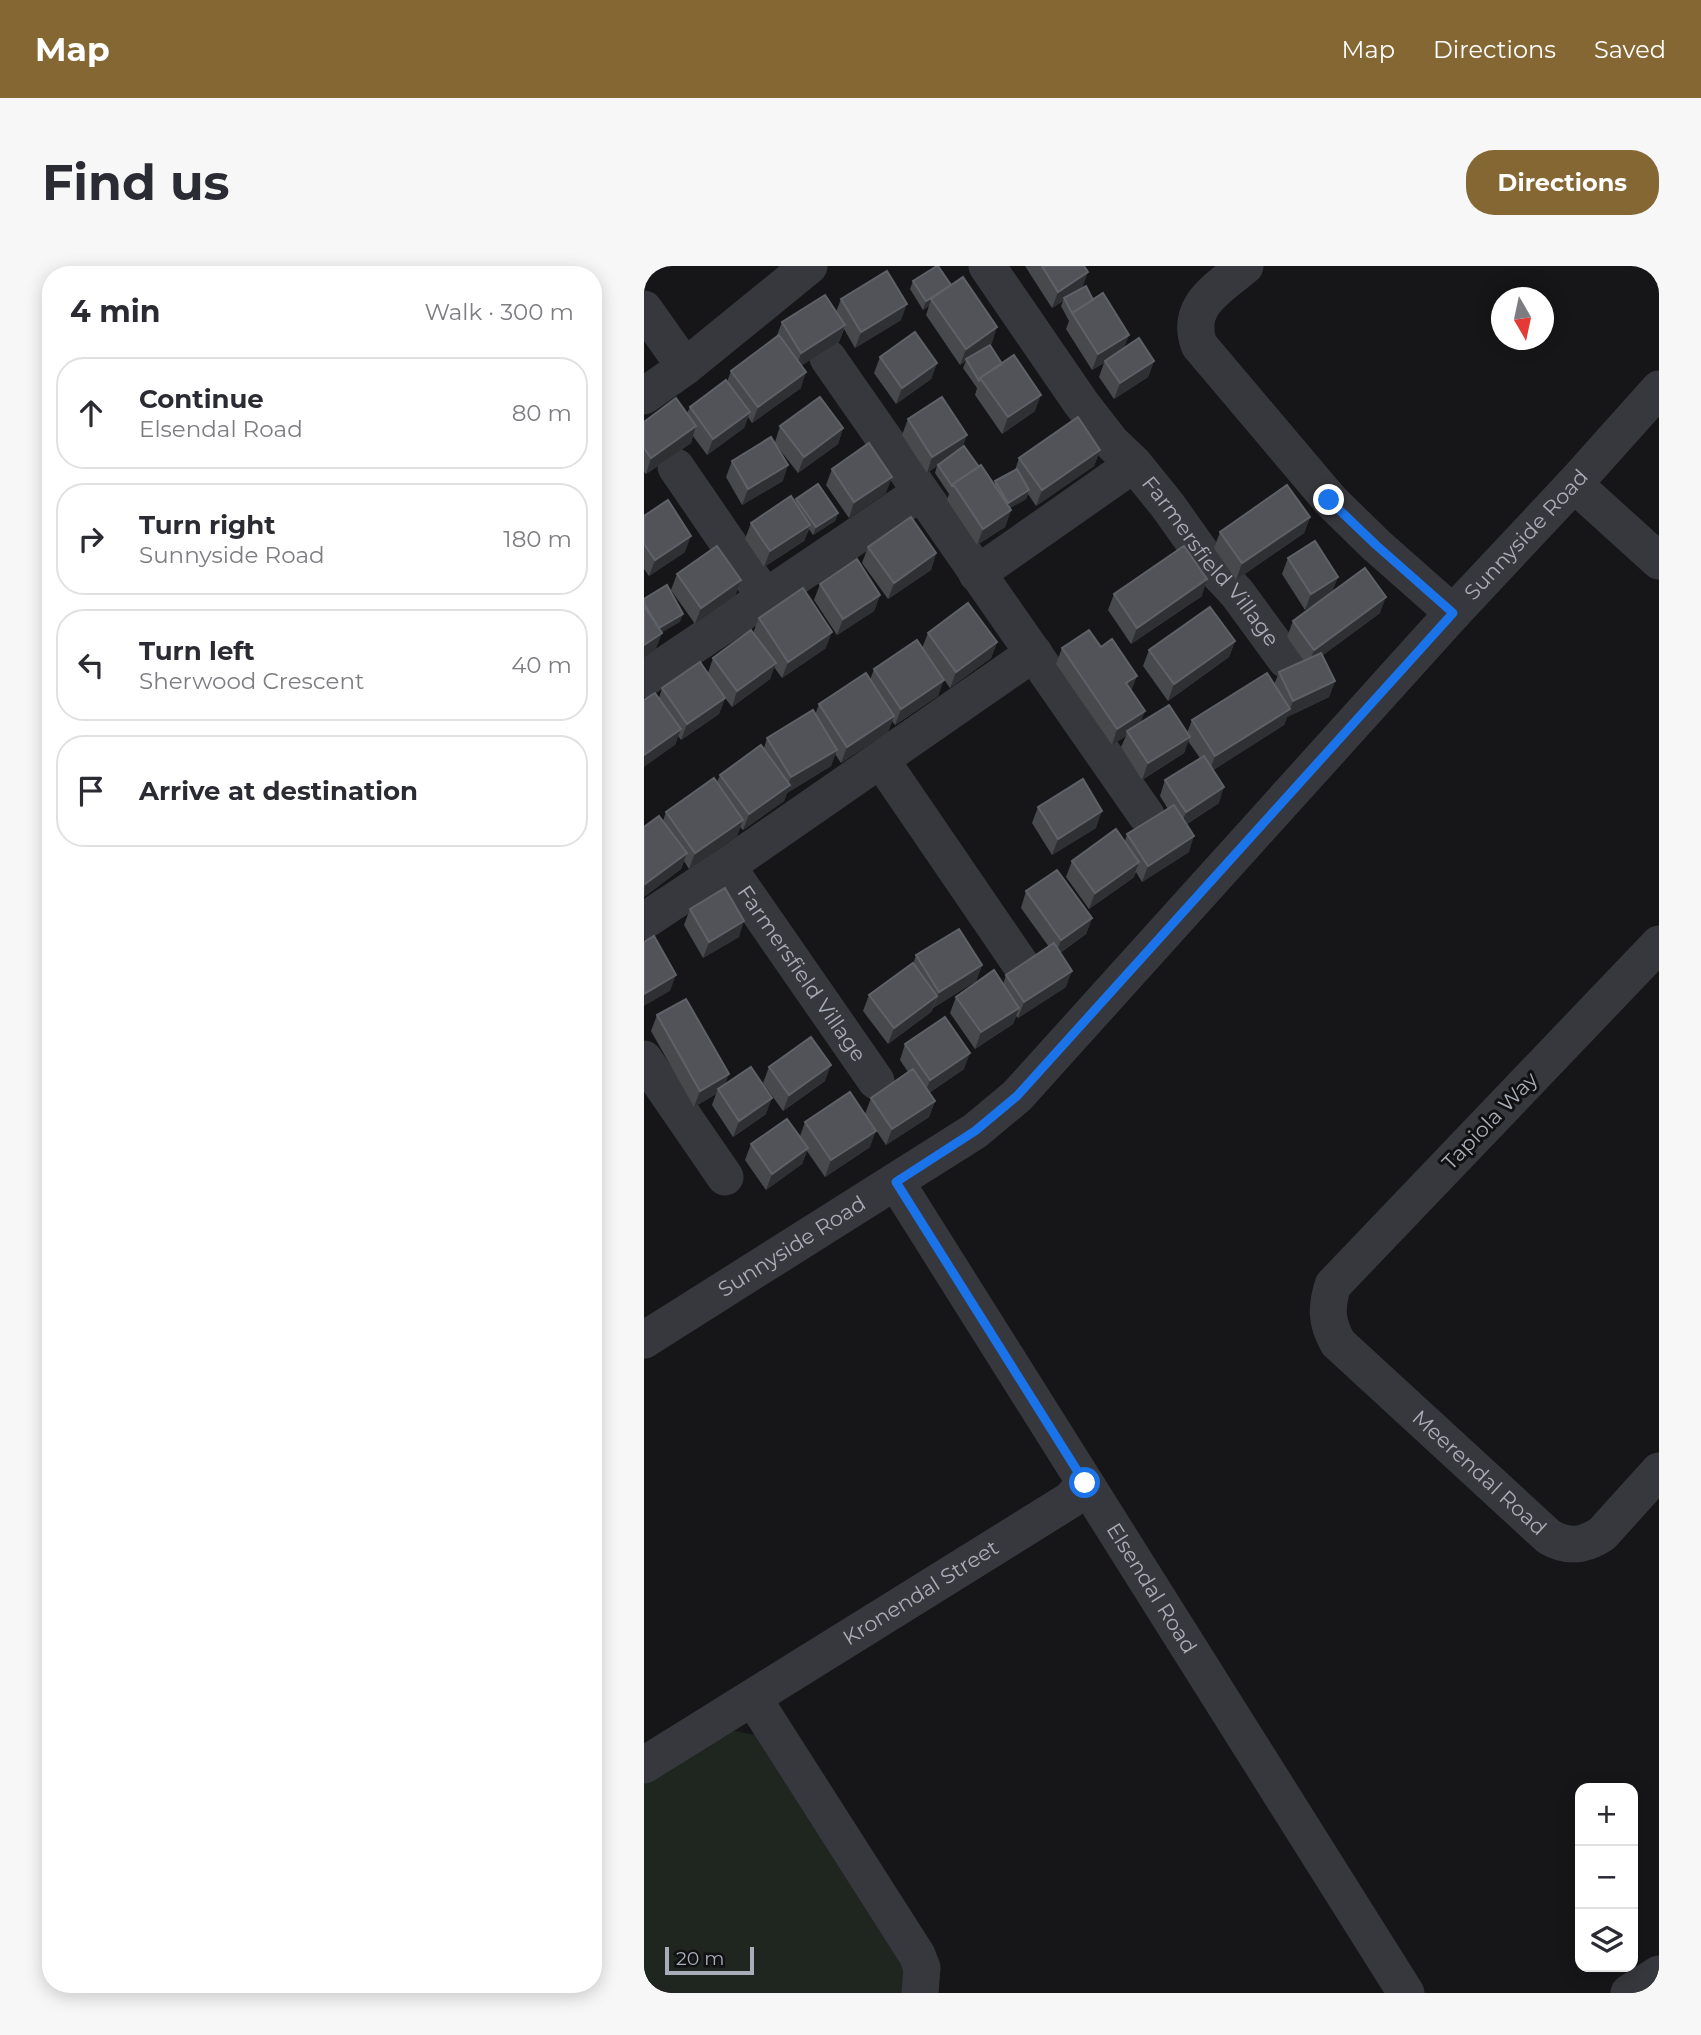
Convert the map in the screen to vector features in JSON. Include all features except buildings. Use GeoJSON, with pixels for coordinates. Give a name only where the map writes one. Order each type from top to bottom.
{"type":"FeatureCollection","features":[{"type":"Feature","properties":{"kind":"street"},"geometry":{"type":"LineString","coordinates":[[644,396],[685,368],[809,266]]}},
{"type":"Feature","properties":{"kind":"street","name":"Farmersfield Village"},"geometry":{"type":"LineString","coordinates":[[987,266],[1081,403],[1112,443],[1134,464],[1286,660]]}},
{"type":"Feature","properties":{"kind":"street"},"geometry":{"type":"LineString","coordinates":[[1245,266],[1204,301],[1199,309],[1195,327],[1199,345],[1329,500],[1453,613]]}},
{"type":"Feature","properties":{"kind":"street"},"geometry":{"type":"LineString","coordinates":[[644,309],[685,368]]}},
{"type":"Feature","properties":{"kind":"street"},"geometry":{"type":"LineString","coordinates":[[828,358],[1146,815]]}},
{"type":"Feature","properties":{"kind":"street","name":"Sunnyside Road"},"geometry":{"type":"LineString","coordinates":[[644,1340],[975,1131],[1017,1096],[1659,389]]}},
{"type":"Feature","properties":{"kind":"street","name":"Farmersfield Village"},"geometry":{"type":"LineString","coordinates":[[977,574],[1134,464]]}},
{"type":"Feature","properties":{"kind":"street"},"geometry":{"type":"LineString","coordinates":[[676,467],[765,597]]}},
{"type":"Feature","properties":{"kind":"street"},"geometry":{"type":"LineString","coordinates":[[1574,484],[1659,561]]}},
{"type":"Feature","properties":{"kind":"street"},"geometry":{"type":"LineString","coordinates":[[644,679],[920,493]]}},
{"type":"Feature","properties":{"kind":"street","name":"Farmersfield Village"},"geometry":{"type":"LineString","coordinates":[[644,921],[1034,653]]}},
{"type":"Feature","properties":{"kind":"street"},"geometry":{"type":"LineString","coordinates":[[881,760],[1019,962]]}},
{"type":"Feature","properties":{"kind":"street","name":"Farmersfield Village"},"geometry":{"type":"LineString","coordinates":[[727,866],[876,1081]]}},
{"type":"Feature","properties":{"kind":"street","name":"Tapiola Way"},"geometry":{"type":"LineString","coordinates":[[1328,1302],[1333,1285],[1659,944]]}},
{"type":"Feature","properties":{"kind":"street"},"geometry":{"type":"LineString","coordinates":[[644,1059],[725,1177]]}},
{"type":"Feature","properties":{"kind":"street","name":"Elsendal Road"},"geometry":{"type":"LineString","coordinates":[[896,1182],[1406,1993]]}},
{"type":"Feature","properties":{"kind":"street","name":"Meerendal Road"},"geometry":{"type":"LineString","coordinates":[[1328,1302],[1328,1322],[1338,1343],[1549,1537],[1558,1542],[1578,1545],[1602,1534],[1659,1471]]}},
{"type":"Feature","properties":{"kind":"street","name":"Kronendal Street"},"geometry":{"type":"LineString","coordinates":[[644,1765],[1070,1500],[1085,1483]]}},
{"type":"Feature","properties":{"kind":"street"},"geometry":{"type":"LineString","coordinates":[[753,1698],[917,1955],[922,1968],[920,1993]]}},
{"type":"Feature","properties":{"kind":"street"},"geometry":{"type":"LineString","coordinates":[[1629,1993],[1659,1974]]}},
{"type":"Feature","properties":{"kind":"shaded area"},"geometry":{"type":"Polygon","coordinates":[[[735,1731],[755,1735],[905,1963],[906,1993],[644,1993],[644,1784],[725,1733],[735,1731]]]}},
{"type":"Feature","properties":{"kind":"route"},"geometry":{"type":"LineString","coordinates":[[1085,1483],[896,1182],[975,1131],[1017,1096],[1453,613],[1329,500]]}}]}
